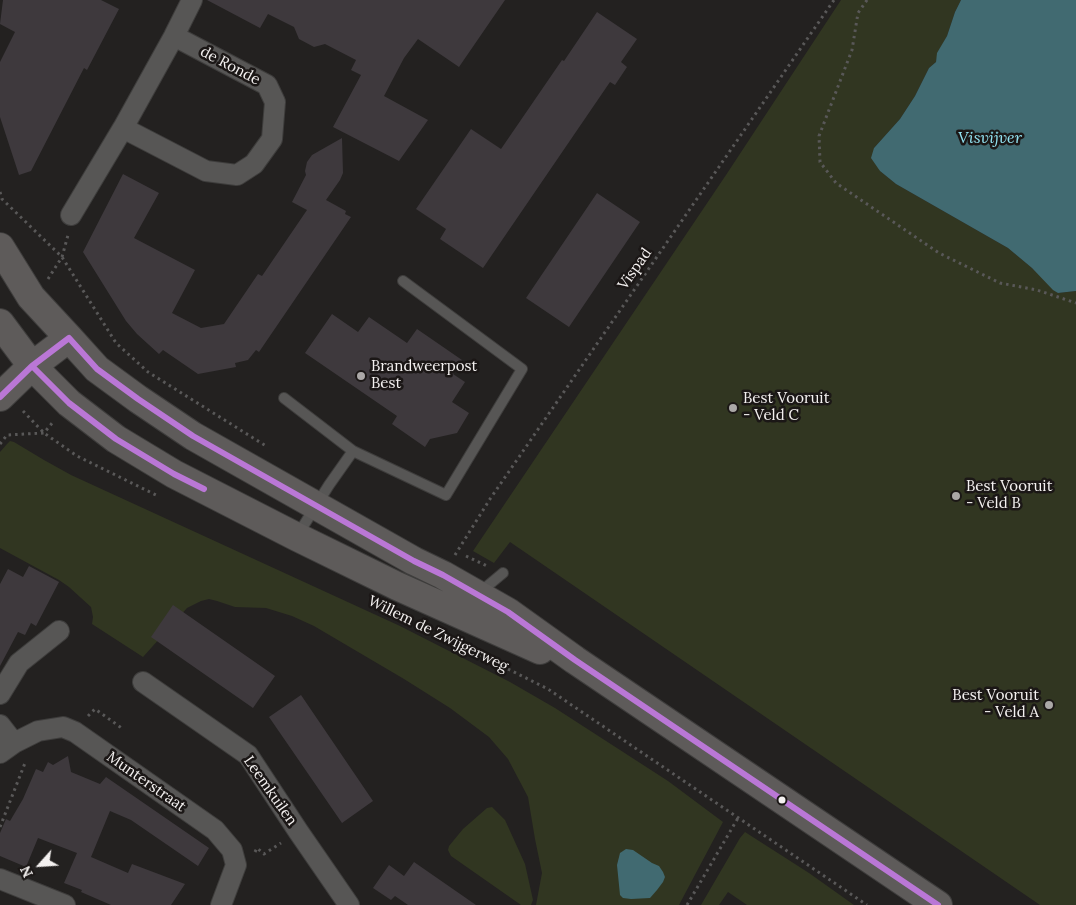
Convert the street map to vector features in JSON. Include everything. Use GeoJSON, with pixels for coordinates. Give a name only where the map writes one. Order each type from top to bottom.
{"type":"FeatureCollection","features":[{"type":"Feature","properties":{"kind":"main road","name":"Willem de Zwijgerweg"},"geometry":{"type":"LineString","coordinates":[[0,247],[31,297],[97,369],[162,415],[193,436],[508,612],[575,660],[938,905]]}},
{"type":"Feature","properties":{"kind":"main road","name":"Willem de Zwijgerweg"},"geometry":{"type":"LineString","coordinates":[[0,323],[32,366],[69,403],[116,439],[174,474],[398,586],[551,655],[575,660]]}},
{"type":"Feature","properties":{"kind":"main road"},"geometry":{"type":"LineString","coordinates":[[2,394],[32,366],[69,338]]}},
{"type":"Feature","properties":{"kind":"street"},"geometry":{"type":"LineString","coordinates":[[72,215],[123,128],[192,0]]}},
{"type":"Feature","properties":{"kind":"street","name":"de Ronde"},"geometry":{"type":"LineString","coordinates":[[123,128],[206,171],[237,175],[254,164],[272,139],[275,102],[267,85],[174,36]]}},
{"type":"Feature","properties":{"kind":"street"},"geometry":{"type":"LineString","coordinates":[[0,694],[19,663],[59,630]]}},
{"type":"Feature","properties":{"kind":"street","name":"Leemkuilen"},"geometry":{"type":"LineString","coordinates":[[143,682],[248,755],[349,905]]}},
{"type":"Feature","properties":{"kind":"street"},"geometry":{"type":"LineString","coordinates":[[0,725],[7,748]]}},
{"type":"Feature","properties":{"kind":"street","name":"Munterstraat"},"geometry":{"type":"LineString","coordinates":[[7,748],[38,731],[63,728],[75,732],[215,830],[232,850],[236,865]]}},
{"type":"Feature","properties":{"kind":"street"},"geometry":{"type":"LineString","coordinates":[[222,904],[236,865]]}},
{"type":"Feature","properties":{"kind":"street"},"geometry":{"type":"LineString","coordinates":[[0,879],[65,905]]}},
{"type":"Feature","properties":{"kind":"lane"},"geometry":{"type":"LineString","coordinates":[[284,398],[353,451],[446,495],[522,369],[403,281]]}},
{"type":"Feature","properties":{"kind":"lane"},"geometry":{"type":"LineString","coordinates":[[297,537],[329,485],[353,451]]}},
{"type":"Feature","properties":{"kind":"lane"},"geometry":{"type":"LineString","coordinates":[[477,595],[503,573]]}},
{"type":"Feature","properties":{"kind":"path","name":"Vispad"},"geometry":{"type":"LineString","coordinates":[[456,552],[834,0]]}},
{"type":"Feature","properties":{"kind":"path"},"geometry":{"type":"LineString","coordinates":[[867,0],[858,13],[852,50],[819,136],[820,162],[836,183],[939,253],[1000,283],[1037,290],[1076,303]]}},
{"type":"Feature","properties":{"kind":"path"},"geometry":{"type":"LineString","coordinates":[[0,192],[2,199],[62,257],[116,343],[148,372],[272,449]]}},
{"type":"Feature","properties":{"kind":"path"},"geometry":{"type":"LineString","coordinates":[[2,394],[44,432],[77,456],[165,500]]}},
{"type":"Feature","properties":{"kind":"path"},"geometry":{"type":"LineString","coordinates":[[449,548],[503,573]]}},
{"type":"Feature","properties":{"kind":"path","name":"Willem de Zwijgerweg"},"geometry":{"type":"LineString","coordinates":[[443,637],[548,689],[867,905]]}},
{"type":"Feature","properties":{"kind":"path"},"geometry":{"type":"LineString","coordinates":[[0,827],[38,731]]}},
{"type":"Feature","properties":{"kind":"path"},"geometry":{"type":"LineString","coordinates":[[687,905],[738,818]]}},
{"type":"Feature","properties":{"kind":"path"},"geometry":{"type":"LineString","coordinates":[[236,865],[250,865],[257,848],[264,854],[298,831]]}},
{"type":"Feature","properties":{"kind":"green space"},"geometry":{"type":"Polygon","coordinates":[[[841,0],[961,0],[938,53],[936,62],[929,68],[915,96],[900,119],[874,148],[880,171],[896,184],[1008,248],[1058,293],[1076,291],[1076,905],[1040,905],[510,542],[494,563],[473,551],[726,175],[841,0]]]}},
{"type":"Feature","properties":{"kind":"green space"},"geometry":{"type":"Polygon","coordinates":[[[10,441],[71,475],[400,626],[510,682],[555,708],[668,781],[723,822],[679,905],[536,905],[542,873],[528,797],[508,759],[489,737],[450,708],[314,626],[292,616],[266,608],[235,607],[209,599],[187,608],[143,657],[92,624],[91,607],[69,587],[0,548],[0,452],[10,441]]]}},
{"type":"Feature","properties":{"kind":"green space"},"geometry":{"type":"Polygon","coordinates":[[[492,807],[505,820],[525,864],[533,900],[531,905],[521,905],[451,856],[448,850],[449,846],[463,829],[487,808],[492,807]]]}},
{"type":"Feature","properties":{"kind":"green space"},"geometry":{"type":"Polygon","coordinates":[[[745,832],[809,873],[854,905],[747,905],[728,892],[719,905],[701,905],[745,832]]]}},
{"type":"Feature","properties":{"kind":"water","name":"Visvijver"},"geometry":{"type":"Polygon","coordinates":[[[961,0],[1076,0],[1076,291],[1058,293],[1053,290],[1032,268],[1008,248],[896,184],[880,171],[871,158],[874,148],[900,119],[915,96],[929,68],[936,62],[937,53],[947,36],[961,0]]]}},
{"type":"Feature","properties":{"kind":"water"},"geometry":{"type":"Polygon","coordinates":[[[626,849],[633,850],[659,866],[663,872],[665,877],[663,882],[650,898],[631,899],[623,898],[620,895],[617,865],[620,853],[626,849]]]}},
{"type":"Feature","properties":{"kind":"building"},"geometry":{"type":"Polygon","coordinates":[[[3,0],[101,0],[119,9],[87,70],[84,68],[31,171],[19,175],[0,117],[0,62],[15,32],[0,24],[3,0]]]}},
{"type":"Feature","properties":{"kind":"building"},"geometry":{"type":"Polygon","coordinates":[[[207,0],[505,0],[459,67],[418,39],[404,58],[384,96],[428,120],[399,161],[333,127],[361,75],[351,70],[356,60],[325,44],[314,47],[299,39],[294,27],[268,14],[260,28],[207,0]]]}},
{"type":"Feature","properties":{"kind":"building"},"geometry":{"type":"Polygon","coordinates":[[[597,12],[637,39],[621,62],[627,67],[615,85],[610,82],[483,268],[440,239],[446,229],[416,209],[471,129],[501,149],[597,12]]]}},
{"type":"Feature","properties":{"kind":"building"},"geometry":{"type":"Polygon","coordinates":[[[342,138],[343,173],[326,200],[346,211],[345,214],[351,217],[259,352],[256,350],[248,360],[235,363],[236,367],[198,374],[163,350],[159,354],[137,334],[126,321],[83,252],[123,174],[159,193],[134,238],[195,270],[172,313],[201,328],[224,324],[258,274],[262,276],[307,210],[292,202],[306,175],[307,162],[312,155],[342,138]]]}},
{"type":"Feature","properties":{"kind":"building"},"geometry":{"type":"Polygon","coordinates":[[[597,193],[640,222],[569,327],[526,298],[597,193]]]}},
{"type":"Feature","properties":{"kind":"building"},"geometry":{"type":"Polygon","coordinates":[[[332,314],[358,332],[369,317],[407,343],[417,329],[462,360],[453,374],[465,382],[452,402],[469,413],[457,433],[430,439],[425,447],[392,424],[397,416],[305,353],[332,314]]]}},
{"type":"Feature","properties":{"kind":"building"},"geometry":{"type":"Polygon","coordinates":[[[29,566],[59,582],[36,626],[31,623],[25,635],[18,632],[0,666],[0,584],[8,569],[23,577],[29,566]]]}},
{"type":"Feature","properties":{"kind":"building"},"geometry":{"type":"Polygon","coordinates":[[[173,605],[275,676],[253,708],[151,637],[173,605]]]}},
{"type":"Feature","properties":{"kind":"building"},"geometry":{"type":"Polygon","coordinates":[[[301,695],[373,801],[342,823],[269,717],[301,695]]]}},
{"type":"Feature","properties":{"kind":"building"},"geometry":{"type":"Polygon","coordinates":[[[68,756],[71,772],[100,784],[106,777],[209,848],[198,866],[131,820],[110,811],[91,857],[128,873],[132,864],[185,884],[171,905],[111,905],[81,892],[82,890],[64,883],[77,853],[38,838],[26,867],[0,856],[0,833],[6,819],[10,821],[23,799],[36,769],[43,772],[48,762],[53,765],[68,756]]]}},
{"type":"Feature","properties":{"kind":"building"},"geometry":{"type":"Polygon","coordinates":[[[414,862],[476,905],[408,905],[395,896],[391,900],[373,888],[389,865],[404,876],[414,862]]]}},
{"type":"Feature","properties":{"kind":"transit line"},"geometry":{"type":"LineString","coordinates":[[0,397],[32,366],[69,338],[97,369],[193,436],[508,612],[575,660],[938,905]]}},
{"type":"Feature","properties":{"kind":"transit line"},"geometry":{"type":"LineString","coordinates":[[34,368],[69,403],[116,439],[174,474],[204,489]]}},
{"type":"Feature","properties":{"kind":"place","name":"Brandweerpost Best"},"geometry":{"type":"Point","coordinates":[361,376]}},
{"type":"Feature","properties":{"kind":"place","name":"Best Vooruit - Veld C"},"geometry":{"type":"Point","coordinates":[733,408]}},
{"type":"Feature","properties":{"kind":"place","name":"Best Vooruit - Veld B"},"geometry":{"type":"Point","coordinates":[956,496]}},
{"type":"Feature","properties":{"kind":"place","name":"Best Vooruit - Veld A"},"geometry":{"type":"Point","coordinates":[1049,705]}}]}
